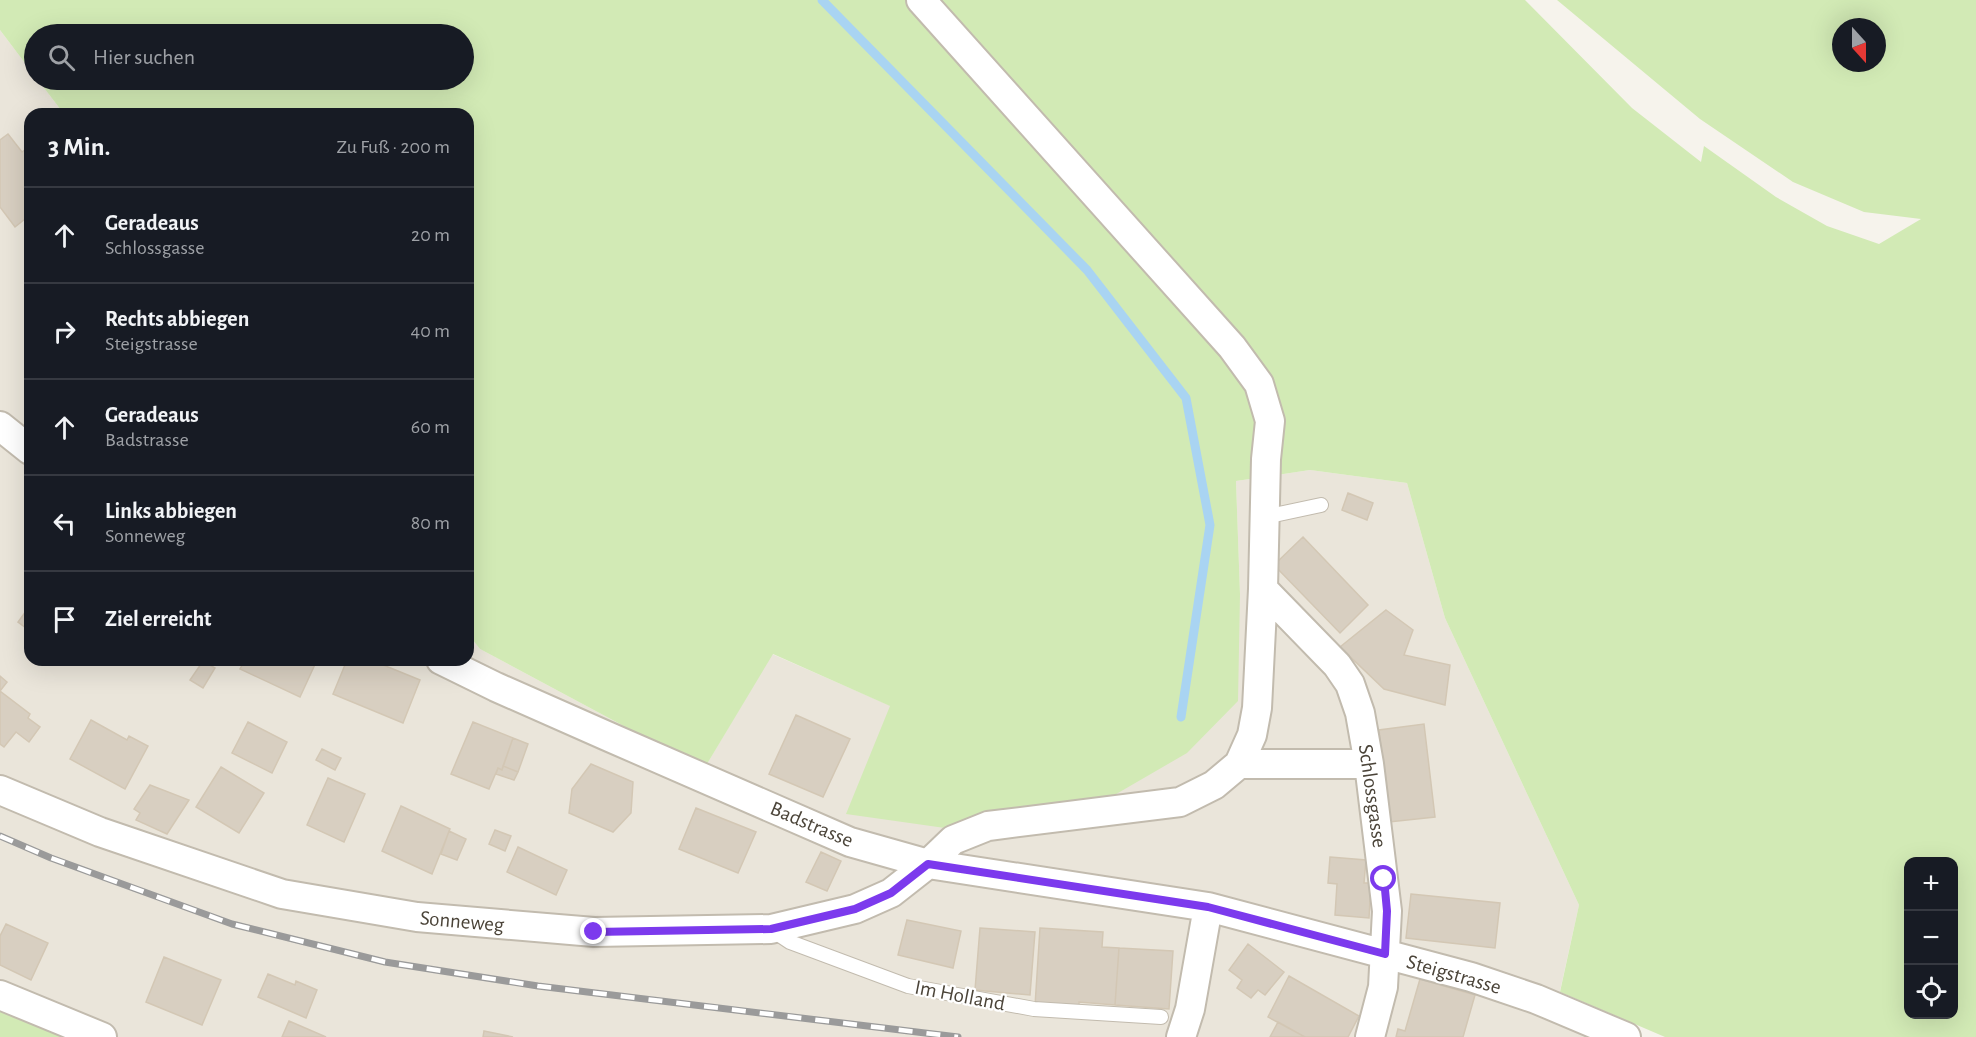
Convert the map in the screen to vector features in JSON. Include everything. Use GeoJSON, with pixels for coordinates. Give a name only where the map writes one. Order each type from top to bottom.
{"type":"FeatureCollection","features":[{"type":"Feature","properties":{"kind":"street"},"geometry":{"type":"LineString","coordinates":[[921,0],[1232,348],[1259,384],[1270,421],[1266,459],[1257,708],[1252,735],[1239,764],[1369,764]]}},
{"type":"Feature","properties":{"kind":"street"},"geometry":{"type":"LineString","coordinates":[[0,426],[24,445]]}},
{"type":"Feature","properties":{"kind":"street","name":"Schlossgasse"},"geometry":{"type":"LineString","coordinates":[[1263,589],[1337,666],[1350,684],[1360,713],[1369,764],[1386,900],[1383,987],[1370,1037]]}},
{"type":"Feature","properties":{"kind":"street","name":"Badstrasse"},"geometry":{"type":"LineString","coordinates":[[454,666],[597,732],[850,842],[928,864],[1208,907]]}},
{"type":"Feature","properties":{"kind":"street","name":"Sonneweg"},"geometry":{"type":"LineString","coordinates":[[0,790],[100,832],[282,894],[417,917],[594,932],[771,929],[855,909],[891,893],[928,864],[953,840],[988,826],[1180,802],[1214,785],[1239,764]]}},
{"type":"Feature","properties":{"kind":"street"},"geometry":{"type":"LineString","coordinates":[[1181,1037],[1190,1009],[1208,907]]}},
{"type":"Feature","properties":{"kind":"street","name":"Steigstrasse"},"geometry":{"type":"LineString","coordinates":[[1208,907],[1471,977],[1536,999],[1626,1037]]}},
{"type":"Feature","properties":{"kind":"street"},"geometry":{"type":"LineString","coordinates":[[0,995],[102,1037]]}},
{"type":"Feature","properties":{"kind":"lane"},"geometry":{"type":"LineString","coordinates":[[1265,517],[1321,505]]}},
{"type":"Feature","properties":{"kind":"lane","name":"Im Holland"},"geometry":{"type":"LineString","coordinates":[[771,929],[790,942],[908,986],[1034,1009],[1161,1017]]}},
{"type":"Feature","properties":{"kind":"shaded area"},"geometry":{"type":"Polygon","coordinates":[[[0,30],[24,62],[24,90],[46,90],[59,108],[24,108],[24,666],[474,666],[474,642],[480,649],[704,769],[772,654],[891,706],[1240,594],[1236,481],[1310,470],[1407,483],[1445,618],[1579,905],[1554,1018],[1597,1037],[69,1037],[0,1004],[0,30]]]}},
{"type":"Feature","properties":{"kind":"green space"},"geometry":{"type":"Polygon","coordinates":[[[0,0],[1525,0],[1632,108],[1701,162],[1704,146],[1776,197],[1827,226],[1879,244],[1921,219],[1864,212],[1793,182],[1700,119],[1557,0],[1976,0],[1976,1037],[1665,1037],[1560,992],[1579,905],[1445,618],[1407,483],[1310,470],[1236,481],[1240,594],[1238,701],[1187,753],[1099,804],[952,829],[846,814],[890,706],[773,654],[704,769],[480,649],[474,642],[474,108],[59,108],[46,90],[474,90],[474,24],[24,24],[24,62],[0,30],[0,0]]]}},
{"type":"Feature","properties":{"kind":"green space"},"geometry":{"type":"Polygon","coordinates":[[[0,1004],[69,1037],[0,1037],[0,1004]]]}},
{"type":"Feature","properties":{"kind":"building"},"geometry":{"type":"Polygon","coordinates":[[[8,134],[22,152],[24,150],[24,220],[15,227],[0,207],[0,140],[8,134]]]}},
{"type":"Feature","properties":{"kind":"building"},"geometry":{"type":"Polygon","coordinates":[[[1348,493],[1373,503],[1367,520],[1342,510],[1348,493]]]}},
{"type":"Feature","properties":{"kind":"building"},"geometry":{"type":"Polygon","coordinates":[[[1303,537],[1368,605],[1340,633],[1274,565],[1303,537]]]}},
{"type":"Feature","properties":{"kind":"building"},"geometry":{"type":"Polygon","coordinates":[[[1386,610],[1413,630],[1404,655],[1450,665],[1445,705],[1384,689],[1340,647],[1386,610]]]}},
{"type":"Feature","properties":{"kind":"building"},"geometry":{"type":"Polygon","coordinates":[[[24,614],[24,626],[18,622],[24,614]]]}},
{"type":"Feature","properties":{"kind":"building"},"geometry":{"type":"Polygon","coordinates":[[[200,666],[215,668],[203,688],[190,680],[200,666]]]}},
{"type":"Feature","properties":{"kind":"building"},"geometry":{"type":"Polygon","coordinates":[[[242,666],[314,666],[300,697],[240,669],[242,666]]]}},
{"type":"Feature","properties":{"kind":"building"},"geometry":{"type":"Polygon","coordinates":[[[345,666],[386,666],[420,680],[403,723],[333,694],[345,666]]]}},
{"type":"Feature","properties":{"kind":"building"},"geometry":{"type":"Polygon","coordinates":[[[0,676],[7,682],[0,691],[0,676]]]}},
{"type":"Feature","properties":{"kind":"building"},"geometry":{"type":"Polygon","coordinates":[[[0,691],[30,714],[28,718],[40,727],[29,742],[16,732],[4,747],[0,744],[0,691]]]}},
{"type":"Feature","properties":{"kind":"building"},"geometry":{"type":"Polygon","coordinates":[[[796,715],[850,739],[823,797],[769,774],[796,715]]]}},
{"type":"Feature","properties":{"kind":"building"},"geometry":{"type":"Polygon","coordinates":[[[91,720],[127,740],[129,736],[148,746],[125,789],[70,759],[91,720]]]}},
{"type":"Feature","properties":{"kind":"building"},"geometry":{"type":"Polygon","coordinates":[[[248,722],[287,742],[272,773],[232,753],[248,722]]]}},
{"type":"Feature","properties":{"kind":"building"},"geometry":{"type":"Polygon","coordinates":[[[473,722],[513,738],[502,770],[498,768],[489,789],[451,774],[473,722]]]}},
{"type":"Feature","properties":{"kind":"building"},"geometry":{"type":"Polygon","coordinates":[[[1424,724],[1435,817],[1389,822],[1379,730],[1424,724]]]}},
{"type":"Feature","properties":{"kind":"building"},"geometry":{"type":"Polygon","coordinates":[[[513,738],[528,744],[518,772],[503,766],[513,738]]]}},
{"type":"Feature","properties":{"kind":"building"},"geometry":{"type":"Polygon","coordinates":[[[322,749],[341,758],[335,770],[316,760],[322,749]]]}},
{"type":"Feature","properties":{"kind":"building"},"geometry":{"type":"Polygon","coordinates":[[[591,764],[633,782],[631,813],[613,832],[569,813],[572,789],[591,764]]]}},
{"type":"Feature","properties":{"kind":"building"},"geometry":{"type":"Polygon","coordinates":[[[503,766],[518,772],[514,780],[496,774],[498,768],[502,770],[503,766]]]}},
{"type":"Feature","properties":{"kind":"building"},"geometry":{"type":"Polygon","coordinates":[[[221,767],[264,793],[239,833],[196,807],[221,767]]]}},
{"type":"Feature","properties":{"kind":"building"},"geometry":{"type":"Polygon","coordinates":[[[328,778],[365,794],[344,842],[307,825],[328,778]]]}},
{"type":"Feature","properties":{"kind":"building"},"geometry":{"type":"Polygon","coordinates":[[[150,785],[189,800],[167,834],[136,820],[140,813],[134,809],[150,785]]]}},
{"type":"Feature","properties":{"kind":"building"},"geometry":{"type":"Polygon","coordinates":[[[401,806],[450,829],[432,874],[382,851],[401,806]]]}},
{"type":"Feature","properties":{"kind":"building"},"geometry":{"type":"Polygon","coordinates":[[[696,808],[756,832],[738,873],[679,849],[696,808]]]}},
{"type":"Feature","properties":{"kind":"building"},"geometry":{"type":"Polygon","coordinates":[[[495,830],[511,836],[505,851],[489,844],[495,830]]]}},
{"type":"Feature","properties":{"kind":"building"},"geometry":{"type":"Polygon","coordinates":[[[449,831],[466,839],[457,860],[441,854],[449,831]]]}},
{"type":"Feature","properties":{"kind":"building"},"geometry":{"type":"Polygon","coordinates":[[[518,847],[567,870],[556,895],[507,872],[518,847]]]}},
{"type":"Feature","properties":{"kind":"building"},"geometry":{"type":"Polygon","coordinates":[[[821,852],[841,861],[827,891],[806,882],[821,852]]]}},
{"type":"Feature","properties":{"kind":"building"},"geometry":{"type":"Polygon","coordinates":[[[1330,857],[1366,860],[1364,883],[1371,883],[1369,918],[1335,915],[1337,884],[1328,883],[1330,857]]]}},
{"type":"Feature","properties":{"kind":"building"},"geometry":{"type":"Polygon","coordinates":[[[1411,894],[1500,903],[1495,948],[1406,938],[1411,894]]]}},
{"type":"Feature","properties":{"kind":"building"},"geometry":{"type":"Polygon","coordinates":[[[907,920],[961,931],[953,968],[898,955],[907,920]]]}},
{"type":"Feature","properties":{"kind":"building"},"geometry":{"type":"Polygon","coordinates":[[[6,924],[48,943],[31,980],[0,965],[0,936],[6,924]]]}},
{"type":"Feature","properties":{"kind":"building"},"geometry":{"type":"Polygon","coordinates":[[[980,928],[1035,932],[1030,995],[975,990],[980,928]]]}},
{"type":"Feature","properties":{"kind":"building"},"geometry":{"type":"Polygon","coordinates":[[[1040,928],[1103,932],[1102,947],[1119,948],[1115,1005],[1079,1002],[1079,1008],[1035,1006],[1040,928]]]}},
{"type":"Feature","properties":{"kind":"building"},"geometry":{"type":"Polygon","coordinates":[[[1248,944],[1284,972],[1265,995],[1258,990],[1251,998],[1237,988],[1242,980],[1229,970],[1248,944]]]}},
{"type":"Feature","properties":{"kind":"building"},"geometry":{"type":"Polygon","coordinates":[[[1119,948],[1173,951],[1169,1009],[1115,1005],[1119,948]]]}},
{"type":"Feature","properties":{"kind":"building"},"geometry":{"type":"Polygon","coordinates":[[[164,957],[221,980],[202,1025],[146,1002],[164,957]]]}},
{"type":"Feature","properties":{"kind":"building"},"geometry":{"type":"Polygon","coordinates":[[[268,974],[295,985],[296,981],[317,990],[306,1018],[258,997],[268,974]]]}},
{"type":"Feature","properties":{"kind":"building"},"geometry":{"type":"Polygon","coordinates":[[[1289,976],[1359,1016],[1348,1037],[1305,1037],[1268,1017],[1289,976]]]}},
{"type":"Feature","properties":{"kind":"building"},"geometry":{"type":"Polygon","coordinates":[[[1420,979],[1475,995],[1463,1037],[1396,1037],[1398,1029],[1405,1031],[1420,979]]]}},
{"type":"Feature","properties":{"kind":"building"},"geometry":{"type":"Polygon","coordinates":[[[289,1021],[326,1037],[282,1037],[289,1021]]]}},
{"type":"Feature","properties":{"kind":"building"},"geometry":{"type":"Polygon","coordinates":[[[1278,1022],[1305,1037],[1270,1037],[1278,1022]]]}},
{"type":"Feature","properties":{"kind":"building"},"geometry":{"type":"Polygon","coordinates":[[[484,1031],[513,1037],[483,1037],[484,1031]]]}},
{"type":"Feature","properties":{"kind":"waterway"},"geometry":{"type":"LineString","coordinates":[[822,0],[1087,270],[1186,398],[1210,525],[1181,717]]}},
{"type":"Feature","properties":{"kind":"railway"},"geometry":{"type":"LineString","coordinates":[[0,836],[51,858],[232,924],[385,962],[538,986],[958,1037]]}},
{"type":"Feature","properties":{"kind":"route"},"geometry":{"type":"LineString","coordinates":[[594,932],[771,929],[855,909],[891,893],[928,864],[1208,907],[1385,954],[1387,911],[1384,879]]}}]}
